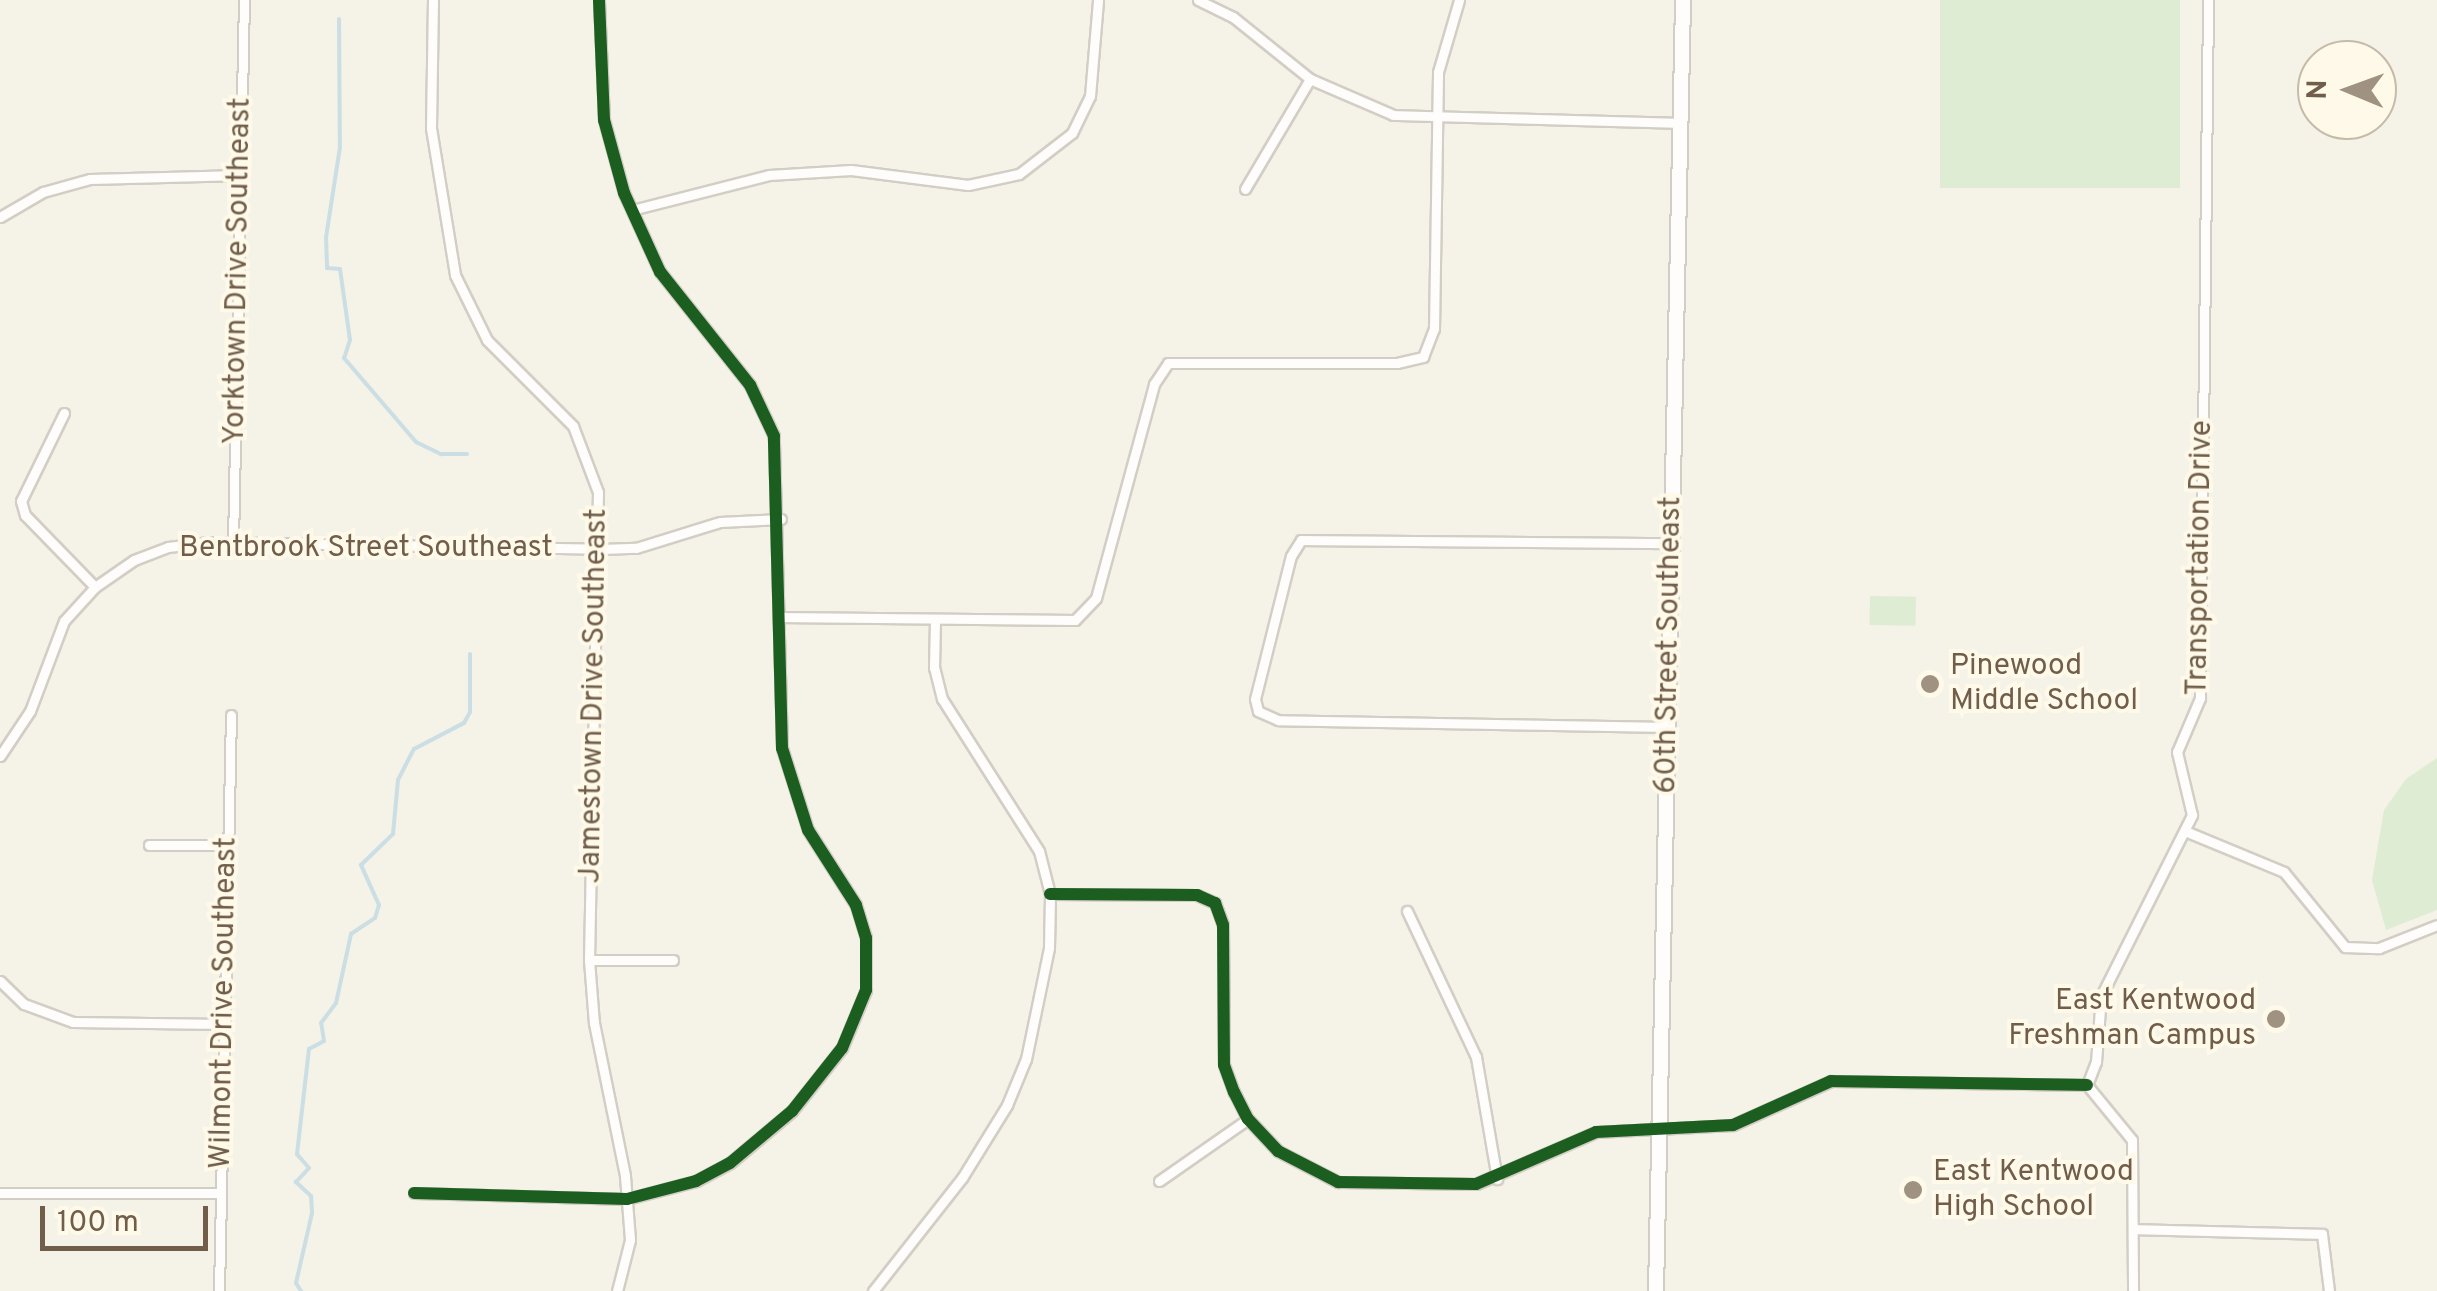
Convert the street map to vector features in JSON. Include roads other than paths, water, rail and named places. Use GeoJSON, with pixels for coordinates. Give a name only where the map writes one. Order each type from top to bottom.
{"type":"FeatureCollection","features":[{"type":"Feature","properties":{"kind":"main road","name":"60th Street Southeast"},"geometry":{"type":"LineString","coordinates":[[1656,1291],[1683,0]]}},
{"type":"Feature","properties":{"kind":"street","name":"Yorktown Drive Southeast"},"geometry":{"type":"LineString","coordinates":[[233,542],[244,0]]}},
{"type":"Feature","properties":{"kind":"street","name":"Jamestown Drive Southeast"},"geometry":{"type":"LineString","coordinates":[[433,0],[430,128],[454,275],[487,340],[556,404],[578,433],[598,492],[601,550],[589,960],[594,1023],[627,1199],[630,1240],[617,1291]]}},
{"type":"Feature","properties":{"kind":"street"},"geometry":{"type":"LineString","coordinates":[[414,1193],[627,1199],[696,1180],[766,1136],[842,1048],[864,1002],[866,942],[857,910],[808,830],[786,764],[776,650],[779,467],[764,409],[660,272],[632,210],[604,120],[598,0]]}},
{"type":"Feature","properties":{"kind":"street"},"geometry":{"type":"LineString","coordinates":[[632,210],[769,174],[851,170],[968,185],[1019,174],[1072,133],[1090,96],[1098,0]]}},
{"type":"Feature","properties":{"kind":"street"},"geometry":{"type":"LineString","coordinates":[[1198,0],[1232,17],[1310,79],[1381,111],[1438,120],[1680,122]]}},
{"type":"Feature","properties":{"kind":"street"},"geometry":{"type":"LineString","coordinates":[[778,618],[1075,620],[1088,614],[1154,384],[1168,363],[1397,363],[1423,356],[1434,329],[1440,57],[1458,0]]}},
{"type":"Feature","properties":{"kind":"street","name":"Transportation Drive"},"geometry":{"type":"LineString","coordinates":[[2087,1085],[2096,1062],[2101,996],[2192,815],[2177,752],[2198,717],[2200,698],[2208,0]]}},
{"type":"Feature","properties":{"kind":"street"},"geometry":{"type":"LineString","coordinates":[[1244,189],[1310,79]]}},
{"type":"Feature","properties":{"kind":"street"},"geometry":{"type":"LineString","coordinates":[[0,217],[43,192],[90,179],[241,175]]}},
{"type":"Feature","properties":{"kind":"street"},"geometry":{"type":"LineString","coordinates":[[64,412],[21,501],[26,515],[95,587]]}},
{"type":"Feature","properties":{"kind":"street","name":"Bentbrook Street Southeast"},"geometry":{"type":"LineString","coordinates":[[0,756],[30,711],[64,623],[95,587],[134,560],[168,547],[233,542],[601,550],[636,548],[720,522],[781,519]]}},
{"type":"Feature","properties":{"kind":"street"},"geometry":{"type":"LineString","coordinates":[[1668,727],[1278,720],[1258,712],[1256,687],[1290,556],[1301,540],[1672,543]]}},
{"type":"Feature","properties":{"kind":"street"},"geometry":{"type":"LineString","coordinates":[[874,1291],[962,1178],[1007,1105],[1042,994],[1050,894],[1032,837],[942,699],[934,668],[936,619]]}},
{"type":"Feature","properties":{"kind":"street","name":"Wilmont Drive Southeast"},"geometry":{"type":"LineString","coordinates":[[219,1291],[231,715]]}},
{"type":"Feature","properties":{"kind":"street"},"geometry":{"type":"LineString","coordinates":[[2185,831],[2284,872],[2345,947],[2380,948],[2437,925]]}},
{"type":"Feature","properties":{"kind":"street"},"geometry":{"type":"LineString","coordinates":[[149,845],[229,845]]}},
{"type":"Feature","properties":{"kind":"street"},"geometry":{"type":"LineString","coordinates":[[1050,894],[1197,895],[1215,903],[1223,925],[1224,1065],[1248,1119],[1278,1151],[1338,1182],[1446,1187],[1497,1178],[1596,1132],[1733,1125],[1831,1081],[2087,1085],[2132,1140],[2133,1291]]}},
{"type":"Feature","properties":{"kind":"street"},"geometry":{"type":"LineString","coordinates":[[1407,911],[1476,1057],[1497,1178]]}},
{"type":"Feature","properties":{"kind":"street"},"geometry":{"type":"LineString","coordinates":[[589,960],[674,960]]}},
{"type":"Feature","properties":{"kind":"street"},"geometry":{"type":"LineString","coordinates":[[0,982],[26,1005],[74,1022],[225,1024]]}},
{"type":"Feature","properties":{"kind":"street"},"geometry":{"type":"LineString","coordinates":[[1159,1181],[1248,1119]]}},
{"type":"Feature","properties":{"kind":"street"},"geometry":{"type":"LineString","coordinates":[[0,1193],[221,1193]]}},
{"type":"Feature","properties":{"kind":"street"},"geometry":{"type":"LineString","coordinates":[[2134,1229],[2322,1234],[2329,1291]]}},
{"type":"Feature","properties":{"kind":"waterway"},"geometry":{"type":"LineString","coordinates":[[339,19],[340,147],[326,237],[327,268],[340,269],[350,340],[344,358],[416,442],[441,454],[467,454]]}},
{"type":"Feature","properties":{"kind":"waterway"},"geometry":{"type":"LineString","coordinates":[[301,1291],[296,1283],[312,1213],[311,1196],[296,1182],[309,1168],[297,1154],[309,1049],[324,1041],[321,1023],[336,1003],[351,934],[375,918],[379,905],[361,865],[393,834],[398,780],[414,749],[464,723],[470,712],[470,654]]}},
{"type":"Feature","properties":{"kind":"place","name":"Pinewood Middle School"},"geometry":{"type":"Point","coordinates":[1930,684]}},
{"type":"Feature","properties":{"kind":"place","name":"East Kentwood Freshman Campus"},"geometry":{"type":"Point","coordinates":[2276,1019]}},
{"type":"Feature","properties":{"kind":"place","name":"East Kentwood High School"},"geometry":{"type":"Point","coordinates":[1913,1190]}}]}
